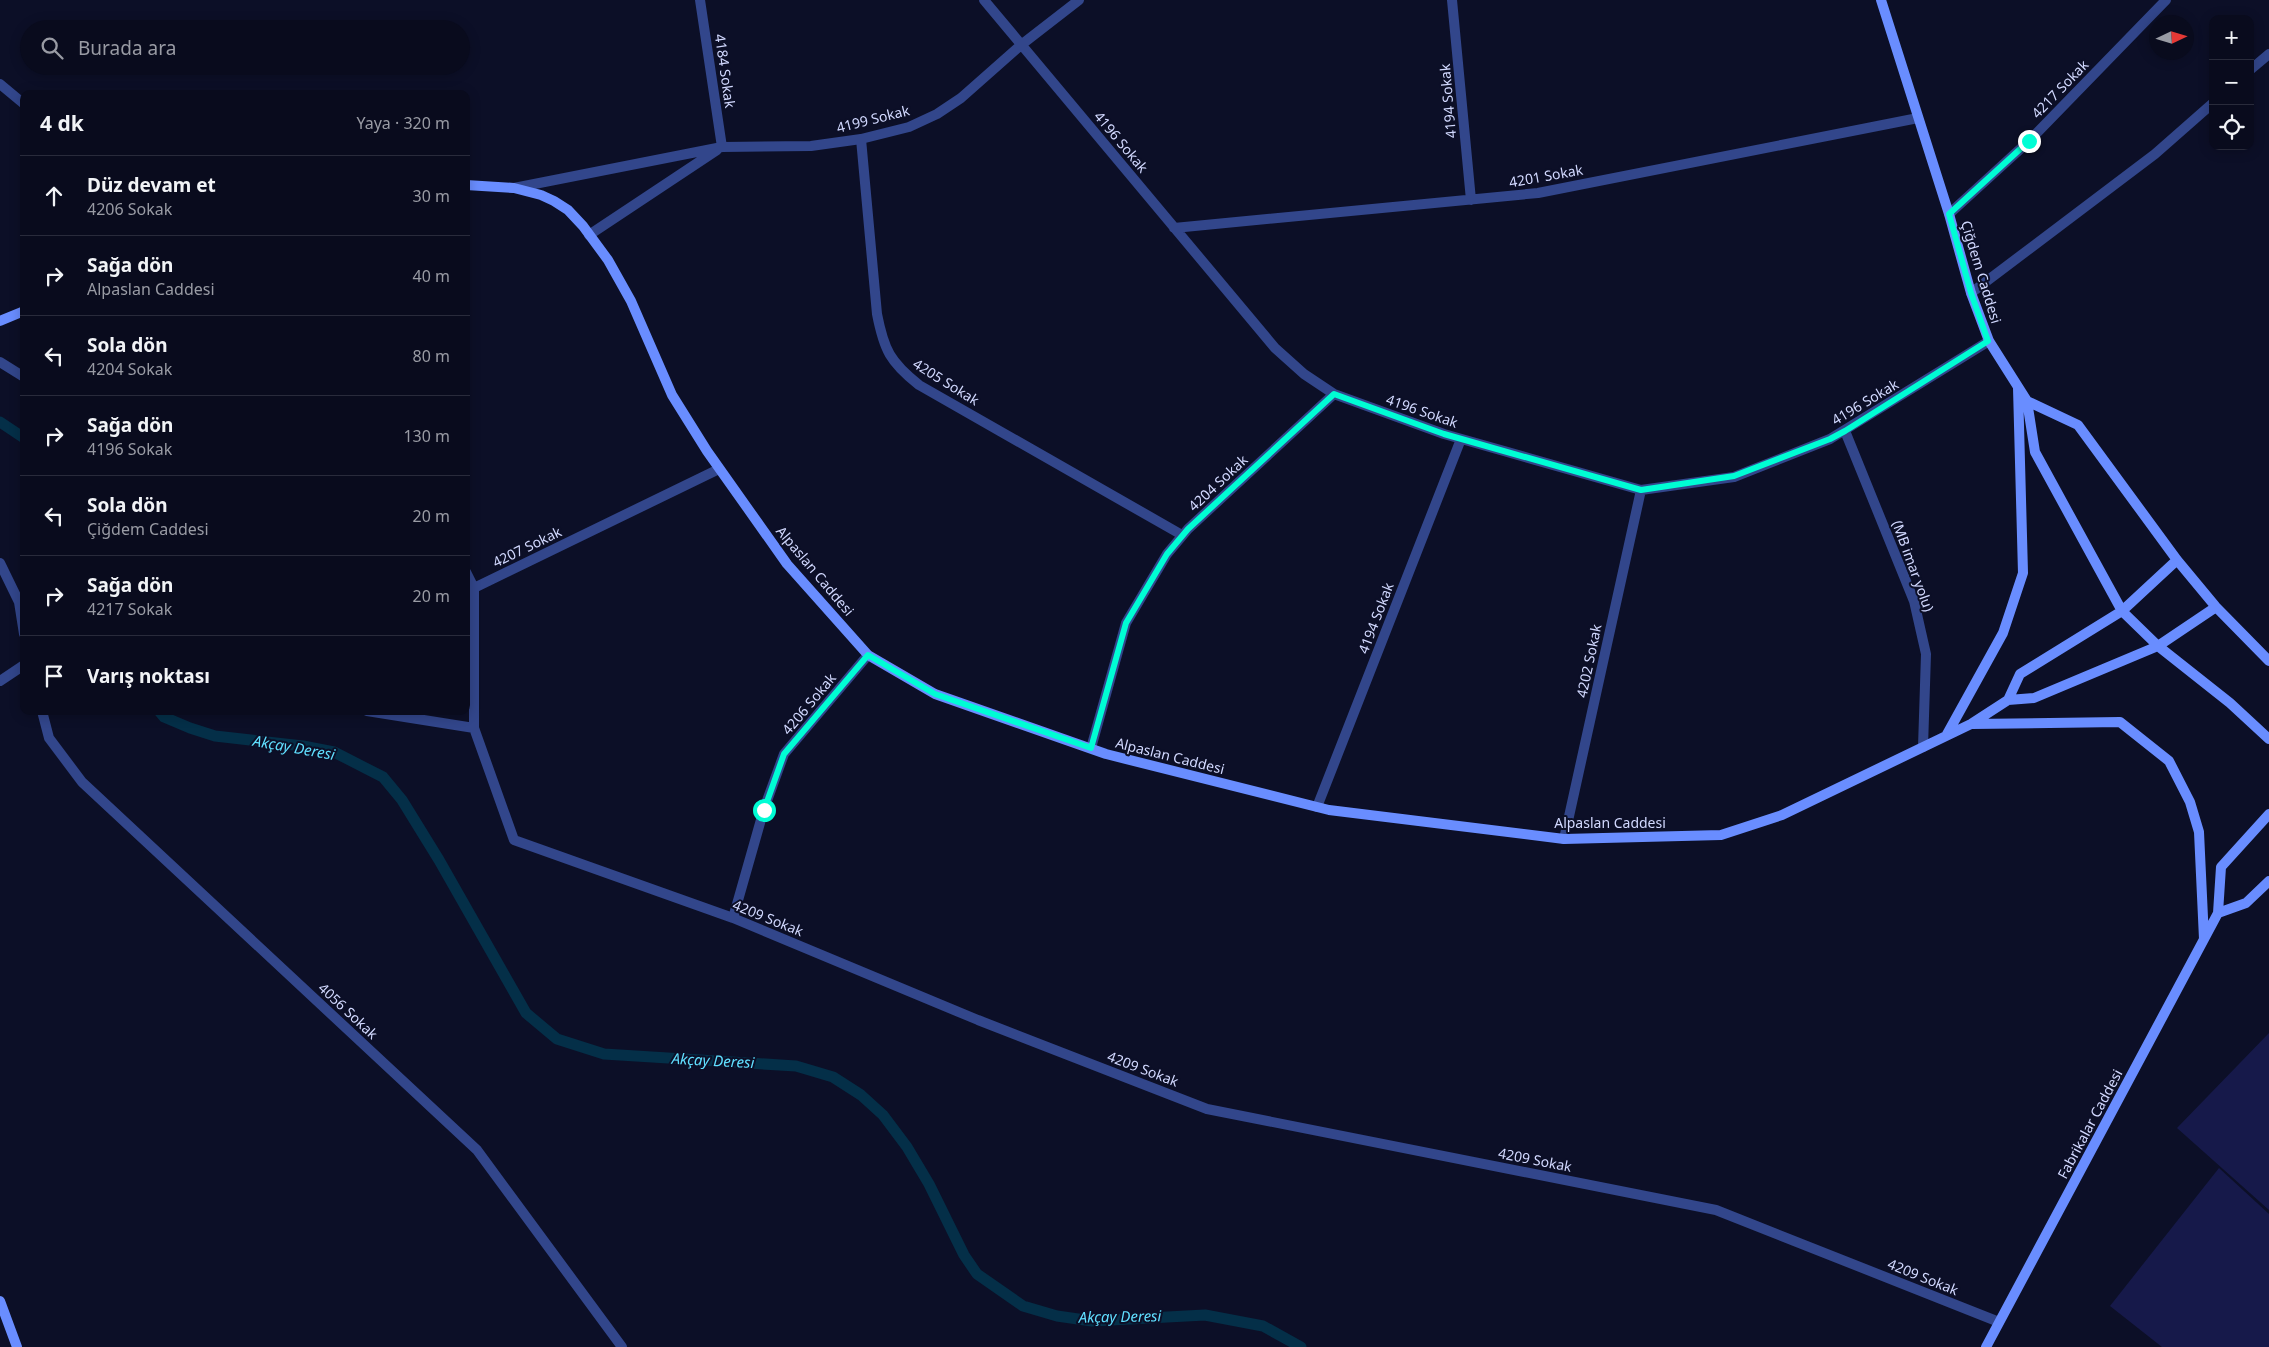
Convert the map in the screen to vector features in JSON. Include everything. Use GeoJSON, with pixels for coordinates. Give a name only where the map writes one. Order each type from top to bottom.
{"type":"FeatureCollection","features":[{"type":"Feature","properties":{"kind":"street","name":"4184 Sokak"},"geometry":{"type":"LineString","coordinates":[[700,0],[722,147]]}},
{"type":"Feature","properties":{"kind":"street","name":"4196 Sokak"},"geometry":{"type":"LineString","coordinates":[[984,0],[1275,348],[1304,374],[1334,394],[1461,439],[1641,490],[1734,476],[1830,439],[1988,341]]}},
{"type":"Feature","properties":{"kind":"street","name":"4199 Sokak"},"geometry":{"type":"LineString","coordinates":[[514,188],[722,147],[811,146],[861,139],[909,127],[937,114],[961,98],[1022,45],[1079,0]]}},
{"type":"Feature","properties":{"kind":"street","name":"4194 Sokak"},"geometry":{"type":"LineString","coordinates":[[1452,0],[1470,200]]}},
{"type":"Feature","properties":{"kind":"street","name":"Çiğdem Caddesi"},"geometry":{"type":"LineString","coordinates":[[1881,0],[1949,214],[1971,293],[1988,341],[2027,400]]}},
{"type":"Feature","properties":{"kind":"street","name":"4217 Sokak"},"geometry":{"type":"LineString","coordinates":[[1949,214],[2029,141],[2166,0]]}},
{"type":"Feature","properties":{"kind":"street"},"geometry":{"type":"LineString","coordinates":[[2254,67],[2269,54]]}},
{"type":"Feature","properties":{"kind":"street"},"geometry":{"type":"LineString","coordinates":[[0,84],[20,101]]}},
{"type":"Feature","properties":{"kind":"street"},"geometry":{"type":"LineString","coordinates":[[1971,293],[2155,154],[2211,105]]}},
{"type":"Feature","properties":{"kind":"street","name":"4201 Sokak"},"geometry":{"type":"LineString","coordinates":[[1174,228],[1538,193],[1918,118]]}},
{"type":"Feature","properties":{"kind":"street","name":"4205 Sokak"},"geometry":{"type":"LineString","coordinates":[[861,139],[877,314],[883,342],[891,358],[903,372],[919,385],[1182,535]]}},
{"type":"Feature","properties":{"kind":"street"},"geometry":{"type":"LineString","coordinates":[[589,236],[722,147]]}},
{"type":"Feature","properties":{"kind":"street","name":"Alpaslan Caddesi"},"geometry":{"type":"LineString","coordinates":[[470,185],[514,188],[554,201],[568,210],[608,260],[631,301],[672,395],[719,469],[787,564],[868,655],[935,694],[1091,748],[1317,806],[1564,839],[1721,835],[1782,815],[1971,724],[2008,700]]}},
{"type":"Feature","properties":{"kind":"street"},"geometry":{"type":"LineString","coordinates":[[0,321],[20,313]]}},
{"type":"Feature","properties":{"kind":"street"},"geometry":{"type":"LineString","coordinates":[[0,362],[20,374]]}},
{"type":"Feature","properties":{"kind":"street"},"geometry":{"type":"LineString","coordinates":[[1946,736],[2003,633],[2023,573],[2018,387]]}},
{"type":"Feature","properties":{"kind":"street","name":"4204 Sokak"},"geometry":{"type":"LineString","coordinates":[[1091,748],[1126,623],[1167,554],[1182,535],[1334,394]]}},
{"type":"Feature","properties":{"kind":"street"},"geometry":{"type":"LineString","coordinates":[[2027,400],[2078,425],[2177,560],[2216,606],[2269,661]]}},
{"type":"Feature","properties":{"kind":"street"},"geometry":{"type":"LineString","coordinates":[[2027,400],[2035,452],[2122,611],[2158,646],[2230,703],[2269,739]]}},
{"type":"Feature","properties":{"kind":"street","name":"(MB imar yolu)"},"geometry":{"type":"LineString","coordinates":[[1845,431],[1914,601],[1926,654],[1923,747]]}},
{"type":"Feature","properties":{"kind":"street","name":"4194 Sokak"},"geometry":{"type":"LineString","coordinates":[[1317,806],[1461,439]]}},
{"type":"Feature","properties":{"kind":"street","name":"4207 Sokak"},"geometry":{"type":"LineString","coordinates":[[474,588],[719,469]]}},
{"type":"Feature","properties":{"kind":"street","name":"4202 Sokak"},"geometry":{"type":"LineString","coordinates":[[1564,839],[1641,490]]}},
{"type":"Feature","properties":{"kind":"street"},"geometry":{"type":"LineString","coordinates":[[2177,560],[2122,611],[2020,674],[2008,700],[2034,698],[2158,646],[2216,606]]}},
{"type":"Feature","properties":{"kind":"street"},"geometry":{"type":"LineString","coordinates":[[0,563],[19,602],[20,608]]}},
{"type":"Feature","properties":{"kind":"street"},"geometry":{"type":"LineString","coordinates":[[392,715],[474,728],[474,588],[470,580]]}},
{"type":"Feature","properties":{"kind":"street","name":"4206 Sokak"},"geometry":{"type":"LineString","coordinates":[[733,918],[764,810],[784,754],[868,655]]}},
{"type":"Feature","properties":{"kind":"street"},"geometry":{"type":"LineString","coordinates":[[0,681],[20,668]]}},
{"type":"Feature","properties":{"kind":"street","name":"4056 Sokak"},"geometry":{"type":"LineString","coordinates":[[43,715],[49,738],[82,782],[477,1150],[622,1347]]}},
{"type":"Feature","properties":{"kind":"street"},"geometry":{"type":"LineString","coordinates":[[1971,724],[2120,722],[2169,761],[2190,802],[2199,832],[2204,939]]}},
{"type":"Feature","properties":{"kind":"street","name":"4209 Sokak"},"geometry":{"type":"LineString","coordinates":[[474,728],[514,840],[733,918],[978,1020],[1207,1109],[1716,1210],[1999,1322]]}},
{"type":"Feature","properties":{"kind":"street"},"geometry":{"type":"LineString","coordinates":[[2269,814],[2221,867],[2218,914],[2246,903],[2269,881]]}},
{"type":"Feature","properties":{"kind":"street","name":"Fabrikalar Caddesi"},"geometry":{"type":"LineString","coordinates":[[1986,1347],[2218,914]]}},
{"type":"Feature","properties":{"kind":"street"},"geometry":{"type":"LineString","coordinates":[[0,1303],[17,1347]]}},
{"type":"Feature","properties":{"kind":"building"},"geometry":{"type":"Polygon","coordinates":[[[2269,1033],[2269,1210],[2177,1128],[2269,1033]]]}},
{"type":"Feature","properties":{"kind":"building"},"geometry":{"type":"Polygon","coordinates":[[[2219,1168],[2269,1214],[2269,1347],[2162,1347],[2110,1306],[2219,1168]]]}},
{"type":"Feature","properties":{"kind":"waterway","name":"Akçay Deresi"},"geometry":{"type":"LineString","coordinates":[[0,422],[20,435]]}},
{"type":"Feature","properties":{"kind":"waterway","name":"Akçay Deresi"},"geometry":{"type":"LineString","coordinates":[[162,715],[190,728],[215,736],[303,746],[334,752],[383,777],[402,800],[439,860],[526,1013],[557,1039],[604,1054],[796,1066],[833,1077],[861,1095],[883,1115],[907,1147],[929,1184],[964,1255],[977,1274],[1023,1306],[1057,1316],[1092,1321],[1205,1315],[1263,1326],[1301,1347]]}},
{"type":"Feature","properties":{"kind":"route"},"geometry":{"type":"LineString","coordinates":[[764,810],[784,754],[868,655],[935,694],[1091,748],[1126,623],[1167,554],[1188,529],[1334,394],[1444,434],[1641,490],[1734,476],[1830,439],[1988,341],[1971,293],[1949,214],[2029,141]]}}]}
